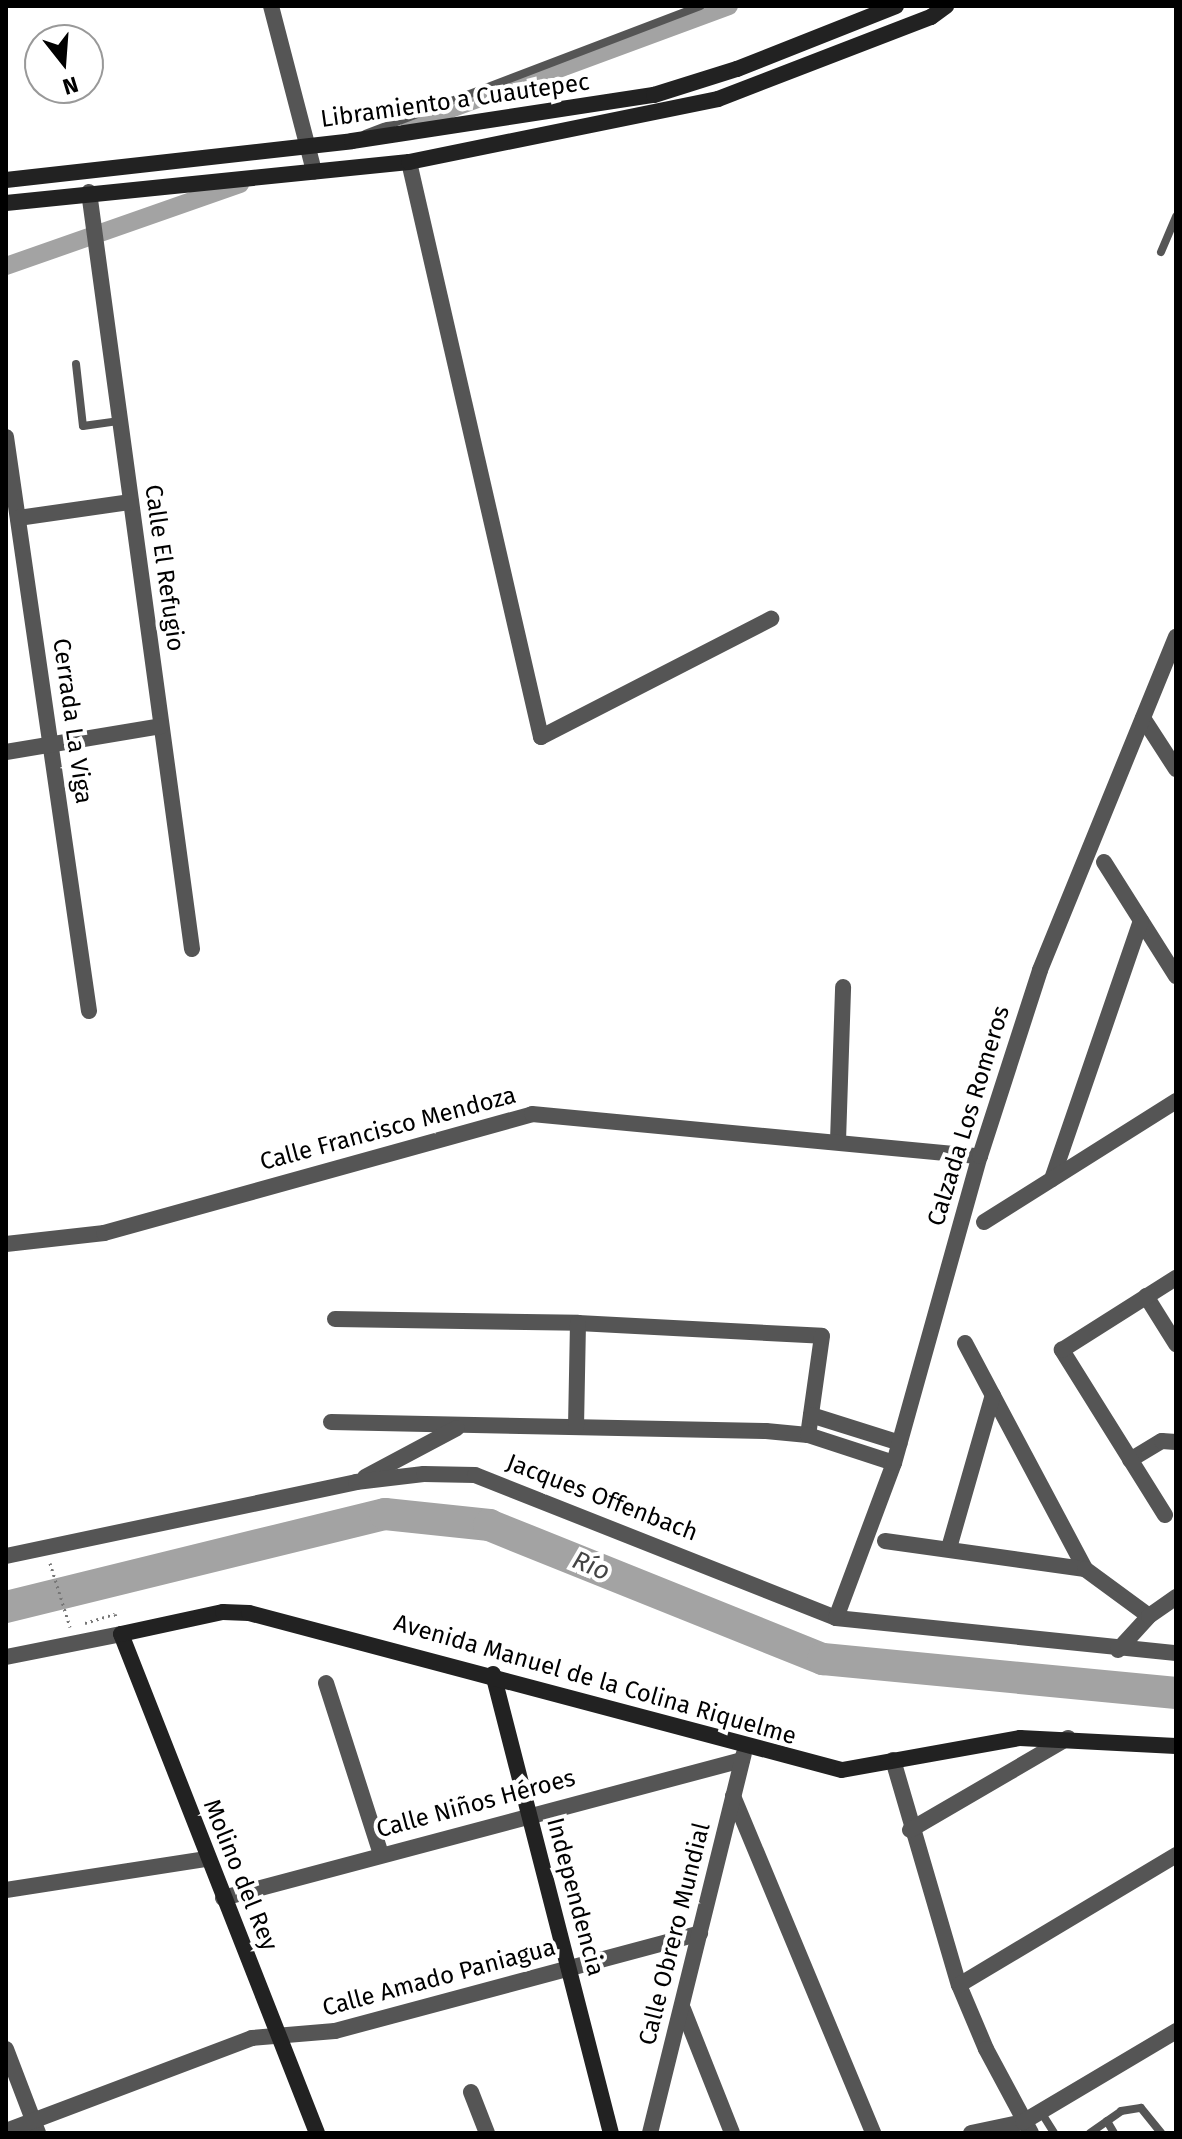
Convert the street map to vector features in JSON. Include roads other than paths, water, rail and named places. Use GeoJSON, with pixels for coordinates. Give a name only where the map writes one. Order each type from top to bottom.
{"type":"FeatureCollection","features":[{"type":"Feature","properties":{"kind":"street"},"geometry":{"type":"LineString","coordinates":[[271,6],[314,171]]}},
{"type":"Feature","properties":{"kind":"street","name":"Libramiento a Cuautepec"},"geometry":{"type":"LineString","coordinates":[[6,180],[352,141],[654,95],[737,69],[896,6]]}},
{"type":"Feature","properties":{"kind":"street","name":"Libramiento a Cuautepec"},"geometry":{"type":"LineString","coordinates":[[6,203],[89,192],[409,162],[718,99],[931,17],[946,6]]}},
{"type":"Feature","properties":{"kind":"street"},"geometry":{"type":"LineString","coordinates":[[409,162],[541,737],[771,619]]}},
{"type":"Feature","properties":{"kind":"street","name":"Calle El Refugio"},"geometry":{"type":"LineString","coordinates":[[89,192],[192,949]]}},
{"type":"Feature","properties":{"kind":"street","name":"Cerrada La Viga"},"geometry":{"type":"LineString","coordinates":[[6,437],[89,1011]]}},
{"type":"Feature","properties":{"kind":"street"},"geometry":{"type":"LineString","coordinates":[[18,518],[131,502]]}},
{"type":"Feature","properties":{"kind":"street","name":"Calzada Los Romeros"},"geometry":{"type":"LineString","coordinates":[[836,1618],[894,1463],[980,1156],[1040,970],[1176,637]]}},
{"type":"Feature","properties":{"kind":"street"},"geometry":{"type":"LineString","coordinates":[[1143,718],[1176,769]]}},
{"type":"Feature","properties":{"kind":"street"},"geometry":{"type":"LineString","coordinates":[[6,752],[161,726]]}},
{"type":"Feature","properties":{"kind":"street"},"geometry":{"type":"LineString","coordinates":[[1104,862],[1176,976]]}},
{"type":"Feature","properties":{"kind":"street"},"geometry":{"type":"LineString","coordinates":[[1052,1179],[1141,921]]}},
{"type":"Feature","properties":{"kind":"street"},"geometry":{"type":"LineString","coordinates":[[838,1141],[843,987]]}},
{"type":"Feature","properties":{"kind":"street"},"geometry":{"type":"LineString","coordinates":[[984,1222],[1176,1101]]}},
{"type":"Feature","properties":{"kind":"street","name":"Calle Francisco Mendoza"},"geometry":{"type":"LineString","coordinates":[[6,1244],[104,1233],[532,1114],[980,1156]]}},
{"type":"Feature","properties":{"kind":"street"},"geometry":{"type":"LineString","coordinates":[[1165,1515],[1062,1350],[1176,1278]]}},
{"type":"Feature","properties":{"kind":"street"},"geometry":{"type":"LineString","coordinates":[[1146,1296],[1176,1344]]}},
{"type":"Feature","properties":{"kind":"street"},"geometry":{"type":"LineString","coordinates":[[335,1319],[578,1323],[822,1336],[808,1435]]}},
{"type":"Feature","properties":{"kind":"street"},"geometry":{"type":"LineString","coordinates":[[576,1427],[578,1323]]}},
{"type":"Feature","properties":{"kind":"street"},"geometry":{"type":"LineString","coordinates":[[965,1343],[1085,1569],[1149,1616]]}},
{"type":"Feature","properties":{"kind":"street"},"geometry":{"type":"LineString","coordinates":[[949,1548],[993,1395]]}},
{"type":"Feature","properties":{"kind":"street"},"geometry":{"type":"LineString","coordinates":[[811,1415],[900,1443]]}},
{"type":"Feature","properties":{"kind":"street"},"geometry":{"type":"LineString","coordinates":[[331,1422],[459,1428],[576,1427],[808,1435],[894,1463]]}},
{"type":"Feature","properties":{"kind":"street"},"geometry":{"type":"LineString","coordinates":[[356,1482],[459,1428]]}},
{"type":"Feature","properties":{"kind":"street"},"geometry":{"type":"LineString","coordinates":[[1130,1460],[1162,1441],[1176,1442]]}},
{"type":"Feature","properties":{"kind":"street","name":"Jacques Offenbach"},"geometry":{"type":"LineString","coordinates":[[7,1552],[356,1482],[424,1474],[475,1475],[836,1618],[1118,1650],[1176,1653]]}},
{"type":"Feature","properties":{"kind":"street"},"geometry":{"type":"LineString","coordinates":[[885,1541],[1085,1569]]}},
{"type":"Feature","properties":{"kind":"street"},"geometry":{"type":"LineString","coordinates":[[1118,1650],[1149,1616],[1176,1597]]}},
{"type":"Feature","properties":{"kind":"street","name":"Avenida Manuel de la Colina Riquelme"},"geometry":{"type":"LineString","coordinates":[[6,1657],[223,1612],[249,1613],[493,1674],[744,1753],[832,1769],[963,1745],[1069,1737],[1176,1746]]}},
{"type":"Feature","properties":{"kind":"street","name":"Molino del Rey"},"geometry":{"type":"LineString","coordinates":[[121,1634],[317,2133]]}},
{"type":"Feature","properties":{"kind":"street","name":"Independencia"},"geometry":{"type":"LineString","coordinates":[[493,1674],[611,2133]]}},
{"type":"Feature","properties":{"kind":"street"},"geometry":{"type":"LineString","coordinates":[[326,1683],[381,1854]]}},
{"type":"Feature","properties":{"kind":"street"},"geometry":{"type":"LineString","coordinates":[[910,1830],[1069,1737]]}},
{"type":"Feature","properties":{"kind":"street","name":"Calle Obrero Mundial"},"geometry":{"type":"LineString","coordinates":[[650,2133],[744,1753]]}},
{"type":"Feature","properties":{"kind":"street","name":"Calle Niños Héroes"},"geometry":{"type":"LineString","coordinates":[[223,1898],[744,1753]]}},
{"type":"Feature","properties":{"kind":"street"},"geometry":{"type":"LineString","coordinates":[[893,1760],[910,1830],[959,1985],[1027,2127]]}},
{"type":"Feature","properties":{"kind":"street"},"geometry":{"type":"LineString","coordinates":[[733,1796],[873,2133]]}},
{"type":"Feature","properties":{"kind":"street"},"geometry":{"type":"LineString","coordinates":[[959,1985],[1176,1855]]}},
{"type":"Feature","properties":{"kind":"street"},"geometry":{"type":"LineString","coordinates":[[6,1890],[207,1859]]}},
{"type":"Feature","properties":{"kind":"street","name":"Calle Amado Paniagua"},"geometry":{"type":"LineString","coordinates":[[6,2131],[36,2127],[198,2055],[252,2038],[335,2031],[700,1933]]}},
{"type":"Feature","properties":{"kind":"street"},"geometry":{"type":"LineString","coordinates":[[683,2009],[732,2133]]}},
{"type":"Feature","properties":{"kind":"street"},"geometry":{"type":"LineString","coordinates":[[971,2133],[1027,2127],[1041,2111],[1176,2031]]}},
{"type":"Feature","properties":{"kind":"street"},"geometry":{"type":"LineString","coordinates":[[6,2049],[36,2127]]}},
{"type":"Feature","properties":{"kind":"street"},"geometry":{"type":"LineString","coordinates":[[471,2092],[487,2133]]}},
{"type":"Feature","properties":{"kind":"lane"},"geometry":{"type":"LineString","coordinates":[[352,141],[457,95],[700,6]]}},
{"type":"Feature","properties":{"kind":"lane"},"geometry":{"type":"LineString","coordinates":[[1161,252],[1176,216]]}},
{"type":"Feature","properties":{"kind":"lane"},"geometry":{"type":"LineString","coordinates":[[76,364],[83,426],[120,421]]}},
{"type":"Feature","properties":{"kind":"lane"},"geometry":{"type":"LineString","coordinates":[[1090,2133],[1121,2111],[1141,2108],[1161,2133]]}},
{"type":"Feature","properties":{"kind":"lane"},"geometry":{"type":"LineString","coordinates":[[1041,2111],[1054,2133]]}},
{"type":"Feature","properties":{"kind":"lane"},"geometry":{"type":"LineString","coordinates":[[1107,2121],[1114,2133]]}},
{"type":"Feature","properties":{"kind":"waterway"},"geometry":{"type":"LineString","coordinates":[[410,124],[729,6]]}},
{"type":"Feature","properties":{"kind":"waterway"},"geometry":{"type":"LineString","coordinates":[[6,266],[240,184]]}},
{"type":"Feature","properties":{"kind":"waterway","name":"Río"},"geometry":{"type":"LineString","coordinates":[[6,1607],[385,1514],[489,1525],[823,1659],[1176,1693]]}}]}
